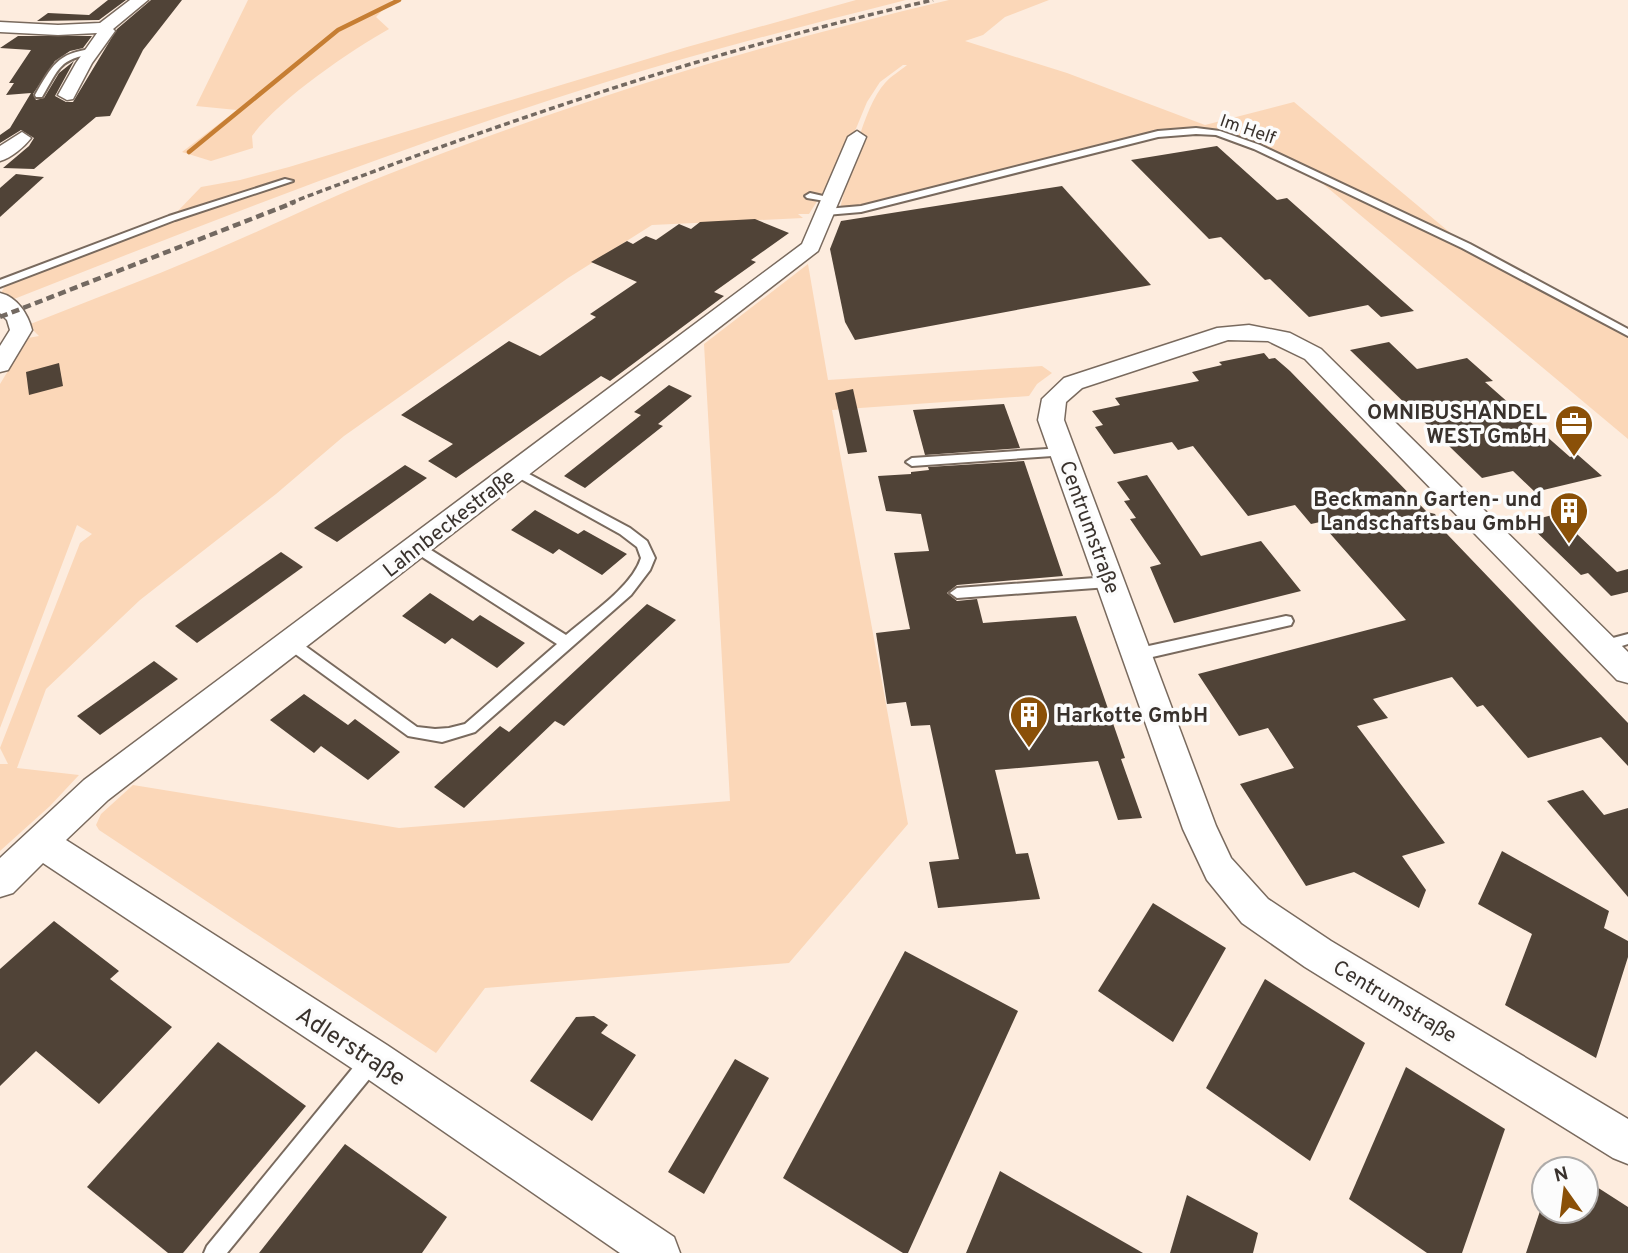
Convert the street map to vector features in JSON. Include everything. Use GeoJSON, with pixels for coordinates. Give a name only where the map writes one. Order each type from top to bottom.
{"type":"FeatureCollection","features":[{"type":"Feature","properties":{"kind":"street"},"geometry":{"type":"LineString","coordinates":[[0,27],[58,30],[104,28],[140,0]]}},
{"type":"Feature","properties":{"kind":"street"},"geometry":{"type":"LineString","coordinates":[[67,95],[92,51],[107,31],[104,28]]}},
{"type":"Feature","properties":{"kind":"street","name":"Lahnbeckestraße"},"geometry":{"type":"LineString","coordinates":[[0,881],[96,790],[292,644],[811,247],[822,203],[857,137]]}},
{"type":"Feature","properties":{"kind":"street"},"geometry":{"type":"LineString","coordinates":[[0,155],[22,138]]}},
{"type":"Feature","properties":{"kind":"street"},"geometry":{"type":"LineString","coordinates":[[0,300],[18,318],[21,330],[0,365]]}},
{"type":"Feature","properties":{"kind":"street","name":"Centrumstraße"},"geometry":{"type":"LineString","coordinates":[[1628,671],[1615,642],[1313,354],[1297,342],[1273,334],[1244,331],[1225,333],[1073,383],[1054,399],[1051,420],[1135,655],[1204,839],[1219,869],[1255,911],[1318,954],[1628,1143]]}},
{"type":"Feature","properties":{"kind":"street","name":"Adlerstraße"},"geometry":{"type":"LineString","coordinates":[[43,843],[69,863],[373,1059],[658,1253]]}},
{"type":"Feature","properties":{"kind":"lane"},"geometry":{"type":"LineString","coordinates":[[39,94],[63,58],[71,53],[92,51]]}},
{"type":"Feature","properties":{"kind":"lane","name":"Im Helf"},"geometry":{"type":"LineString","coordinates":[[822,203],[862,209],[1158,134],[1196,131],[1217,133],[1257,147],[1466,246],[1628,333]]}},
{"type":"Feature","properties":{"kind":"lane"},"geometry":{"type":"LineString","coordinates":[[0,284],[172,218],[288,181]]}},
{"type":"Feature","properties":{"kind":"lane"},"geometry":{"type":"LineString","coordinates":[[912,462],[1063,452]]}},
{"type":"Feature","properties":{"kind":"lane"},"geometry":{"type":"LineString","coordinates":[[292,644],[413,732],[439,736],[460,733],[470,728],[626,591],[645,567],[648,558],[642,544],[625,531],[516,471]]}},
{"type":"Feature","properties":{"kind":"lane"},"geometry":{"type":"LineString","coordinates":[[418,548],[567,643]]}},
{"type":"Feature","properties":{"kind":"lane"},"geometry":{"type":"LineString","coordinates":[[957,593],[1109,582]]}},
{"type":"Feature","properties":{"kind":"lane"},"geometry":{"type":"LineString","coordinates":[[1135,655],[1286,621]]}},
{"type":"Feature","properties":{"kind":"lane"},"geometry":{"type":"LineString","coordinates":[[214,1253],[373,1059]]}},
{"type":"Feature","properties":{"kind":"shaded area"},"geometry":{"type":"Polygon","coordinates":[[[248,0],[392,0],[376,17],[389,29],[296,92],[252,136],[253,148],[211,161],[182,152],[237,110],[196,106],[248,0]]]}},
{"type":"Feature","properties":{"kind":"shaded area"},"geometry":{"type":"Polygon","coordinates":[[[856,0],[906,0],[714,50],[525,108],[229,215],[9,301],[1,293],[7,282],[175,214],[201,187],[289,167],[687,47],[856,0]]]}},
{"type":"Feature","properties":{"kind":"shaded area"},"geometry":{"type":"Polygon","coordinates":[[[949,0],[1049,0],[1005,17],[983,35],[965,41],[1067,73],[1205,125],[1294,102],[1466,246],[1628,334],[1628,439],[1298,163],[1262,146],[1229,135],[1195,130],[1155,132],[891,201],[840,209],[857,143],[870,108],[885,83],[907,65],[903,65],[880,82],[867,102],[843,160],[809,214],[798,214],[803,218],[652,225],[568,278],[344,436],[276,494],[140,600],[46,689],[17,768],[79,775],[50,806],[0,851],[0,764],[8,764],[0,748],[80,543],[92,534],[77,525],[0,728],[0,384],[28,338],[39,336],[28,325],[192,260],[376,179],[534,120],[671,75],[809,35],[949,0]]]}},
{"type":"Feature","properties":{"kind":"shaded area"},"geometry":{"type":"Polygon","coordinates":[[[808,264],[828,380],[1042,366],[1052,373],[1037,384],[1029,396],[832,410],[908,824],[789,963],[485,988],[436,1053],[99,830],[96,825],[101,814],[133,785],[399,828],[730,801],[704,344],[808,264]]]}},
{"type":"Feature","properties":{"kind":"building"},"geometry":{"type":"Polygon","coordinates":[[[108,0],[126,0],[99,20],[37,21],[48,13],[89,15],[108,0]]]}},
{"type":"Feature","properties":{"kind":"building"},"geometry":{"type":"Polygon","coordinates":[[[151,0],[182,0],[143,50],[110,116],[96,117],[34,169],[3,168],[29,146],[34,138],[21,130],[0,143],[0,135],[10,128],[31,93],[6,95],[14,83],[9,83],[31,50],[0,48],[18,36],[92,36],[83,48],[70,51],[55,61],[33,94],[36,100],[44,98],[59,73],[74,61],[55,96],[66,102],[73,102],[117,29],[151,0]]]}},
{"type":"Feature","properties":{"kind":"building"},"geometry":{"type":"Polygon","coordinates":[[[1217,146],[1277,200],[1287,198],[1414,311],[1381,317],[1368,305],[1309,317],[1270,279],[1265,280],[1221,237],[1209,239],[1131,160],[1217,146]]]}},
{"type":"Feature","properties":{"kind":"building"},"geometry":{"type":"Polygon","coordinates":[[[16,174],[44,177],[0,217],[0,188],[16,174]]]}},
{"type":"Feature","properties":{"kind":"building"},"geometry":{"type":"Polygon","coordinates":[[[1062,186],[1151,285],[855,340],[845,322],[830,249],[841,221],[1062,186]]]}},
{"type":"Feature","properties":{"kind":"building"},"geometry":{"type":"Polygon","coordinates":[[[755,219],[789,233],[751,260],[756,262],[714,292],[724,296],[610,381],[601,376],[456,478],[428,461],[453,444],[401,415],[509,341],[540,356],[596,317],[590,314],[637,282],[591,262],[627,241],[633,244],[646,236],[656,240],[679,224],[691,229],[700,222],[755,219]]]}},
{"type":"Feature","properties":{"kind":"building"},"geometry":{"type":"Polygon","coordinates":[[[1389,342],[1417,369],[1467,358],[1493,381],[1485,382],[1570,457],[1578,455],[1602,476],[1535,492],[1513,471],[1482,478],[1350,350],[1389,342]]]}},
{"type":"Feature","properties":{"kind":"building"},"geometry":{"type":"Polygon","coordinates":[[[1264,353],[1269,359],[1275,358],[1290,371],[1427,512],[1435,514],[1447,534],[1628,723],[1628,766],[1601,737],[1528,758],[1483,705],[1477,707],[1452,677],[1373,699],[1388,718],[1357,726],[1445,843],[1402,856],[1426,890],[1419,908],[1354,872],[1306,886],[1240,784],[1294,768],[1268,728],[1239,736],[1198,674],[1406,620],[1320,522],[1311,524],[1295,505],[1248,516],[1193,446],[1178,450],[1172,442],[1114,454],[1095,427],[1103,425],[1092,411],[1120,405],[1115,398],[1199,381],[1192,372],[1222,365],[1219,362],[1264,353]]]}},
{"type":"Feature","properties":{"kind":"building"},"geometry":{"type":"Polygon","coordinates":[[[59,363],[63,386],[29,395],[26,372],[59,363]]]}},
{"type":"Feature","properties":{"kind":"building"},"geometry":{"type":"Polygon","coordinates":[[[669,385],[692,396],[658,424],[663,426],[585,488],[564,476],[641,415],[634,412],[669,385]]]}},
{"type":"Feature","properties":{"kind":"building"},"geometry":{"type":"Polygon","coordinates":[[[853,389],[867,452],[848,454],[835,393],[853,389]]]}},
{"type":"Feature","properties":{"kind":"building"},"geometry":{"type":"Polygon","coordinates":[[[1004,404],[1020,448],[925,455],[913,410],[1004,404]]]}},
{"type":"Feature","properties":{"kind":"building"},"geometry":{"type":"Polygon","coordinates":[[[1024,461],[1063,576],[957,585],[947,593],[957,601],[977,599],[983,623],[1076,616],[1125,758],[1121,759],[1142,818],[1118,820],[1098,761],[995,770],[1016,854],[1028,853],[1040,899],[938,908],[929,862],[959,859],[930,725],[911,726],[906,702],[887,704],[876,633],[910,629],[894,553],[929,551],[921,514],[886,511],[878,476],[911,474],[929,470],[928,467],[1024,461]]]}},
{"type":"Feature","properties":{"kind":"building"},"geometry":{"type":"Polygon","coordinates":[[[405,465],[427,478],[337,542],[314,528],[405,465]]]}},
{"type":"Feature","properties":{"kind":"building"},"geometry":{"type":"Polygon","coordinates":[[[1147,475],[1201,556],[1261,541],[1301,591],[1174,623],[1150,567],[1161,564],[1130,519],[1136,518],[1124,501],[1130,500],[1117,482],[1147,475]]]}},
{"type":"Feature","properties":{"kind":"building"},"geometry":{"type":"Polygon","coordinates":[[[535,510],[578,534],[584,530],[627,554],[602,575],[559,549],[553,554],[511,530],[535,510]]]}},
{"type":"Feature","properties":{"kind":"building","name":"Beckmann Garten- und Landschaftsbau GmbH"},"geometry":{"type":"Polygon","coordinates":[[[1556,514],[1617,572],[1628,569],[1628,592],[1611,596],[1588,573],[1581,575],[1526,522],[1556,514]]]}},
{"type":"Feature","properties":{"kind":"building"},"geometry":{"type":"Polygon","coordinates":[[[281,552],[303,567],[197,643],[175,626],[281,552]]]}},
{"type":"Feature","properties":{"kind":"building"},"geometry":{"type":"Polygon","coordinates":[[[430,593],[473,621],[480,615],[525,643],[497,668],[452,638],[445,644],[402,616],[430,593]]]}},
{"type":"Feature","properties":{"kind":"building"},"geometry":{"type":"Polygon","coordinates":[[[647,604],[676,620],[564,726],[555,721],[464,808],[434,787],[500,726],[509,732],[647,604]]]}},
{"type":"Feature","properties":{"kind":"building"},"geometry":{"type":"Polygon","coordinates":[[[154,661],[178,679],[100,735],[77,716],[154,661]]]}},
{"type":"Feature","properties":{"kind":"building"},"geometry":{"type":"Polygon","coordinates":[[[304,694],[348,725],[355,719],[400,752],[368,780],[321,746],[314,753],[270,720],[304,694]]]}},
{"type":"Feature","properties":{"kind":"building"},"geometry":{"type":"Polygon","coordinates":[[[1583,790],[1604,815],[1628,808],[1628,897],[1547,801],[1583,790]]]}},
{"type":"Feature","properties":{"kind":"building"},"geometry":{"type":"Polygon","coordinates":[[[1502,851],[1609,911],[1604,928],[1628,941],[1628,957],[1596,1058],[1505,1005],[1532,934],[1478,904],[1502,851]]]}},
{"type":"Feature","properties":{"kind":"building"},"geometry":{"type":"Polygon","coordinates":[[[1153,903],[1226,948],[1173,1042],[1098,991],[1153,903]]]}},
{"type":"Feature","properties":{"kind":"building"},"geometry":{"type":"Polygon","coordinates":[[[54,921],[119,971],[110,979],[172,1027],[99,1104],[36,1051],[0,1086],[0,969],[54,921]]]}},
{"type":"Feature","properties":{"kind":"building"},"geometry":{"type":"Polygon","coordinates":[[[905,951],[1018,1011],[908,1253],[903,1253],[783,1178],[905,951]]]}},
{"type":"Feature","properties":{"kind":"building"},"geometry":{"type":"Polygon","coordinates":[[[1265,979],[1365,1043],[1310,1161],[1206,1088],[1265,979]]]}},
{"type":"Feature","properties":{"kind":"building"},"geometry":{"type":"Polygon","coordinates":[[[594,1016],[608,1025],[601,1033],[636,1055],[592,1121],[530,1081],[576,1017],[594,1016]]]}},
{"type":"Feature","properties":{"kind":"building"},"geometry":{"type":"Polygon","coordinates":[[[218,1042],[306,1106],[183,1253],[168,1253],[87,1187],[218,1042]]]}},
{"type":"Feature","properties":{"kind":"building"},"geometry":{"type":"Polygon","coordinates":[[[735,1059],[769,1078],[704,1194],[668,1172],[735,1059]]]}},
{"type":"Feature","properties":{"kind":"building"},"geometry":{"type":"Polygon","coordinates":[[[1406,1067],[1505,1129],[1462,1253],[1427,1253],[1349,1199],[1406,1067]]]}},
{"type":"Feature","properties":{"kind":"building"},"geometry":{"type":"Polygon","coordinates":[[[345,1144],[447,1217],[422,1253],[259,1253],[345,1144]]]}},
{"type":"Feature","properties":{"kind":"building"},"geometry":{"type":"Polygon","coordinates":[[[1000,1171],[1031,1189],[1143,1253],[966,1253],[1000,1171]]]}},
{"type":"Feature","properties":{"kind":"building"},"geometry":{"type":"Polygon","coordinates":[[[1600,1189],[1628,1207],[1628,1253],[1526,1253],[1535,1225],[1600,1225],[1600,1189]]]}},
{"type":"Feature","properties":{"kind":"building"},"geometry":{"type":"Polygon","coordinates":[[[1187,1195],[1258,1233],[1253,1253],[1170,1253],[1187,1195]]]}},
{"type":"Feature","properties":{"kind":"waterway"},"geometry":{"type":"LineString","coordinates":[[189,152],[338,30],[399,0]]}},
{"type":"Feature","properties":{"kind":"railway"},"geometry":{"type":"LineString","coordinates":[[290,203],[448,144],[608,90],[770,41],[933,0]]}},
{"type":"Feature","properties":{"kind":"railway"},"geometry":{"type":"LineString","coordinates":[[0,317],[295,202]]}},
{"type":"Feature","properties":{"kind":"place","name":"OMNIBUSHANDEL WEST GmbH"},"geometry":{"type":"Point","coordinates":[1574,458]}},
{"type":"Feature","properties":{"kind":"place","name":"Beckmann Garten- und Landschaftsbau GmbH"},"geometry":{"type":"Point","coordinates":[1569,545]}},
{"type":"Feature","properties":{"kind":"place","name":"Harkotte GmbH"},"geometry":{"type":"Point","coordinates":[1029,749]}}]}
